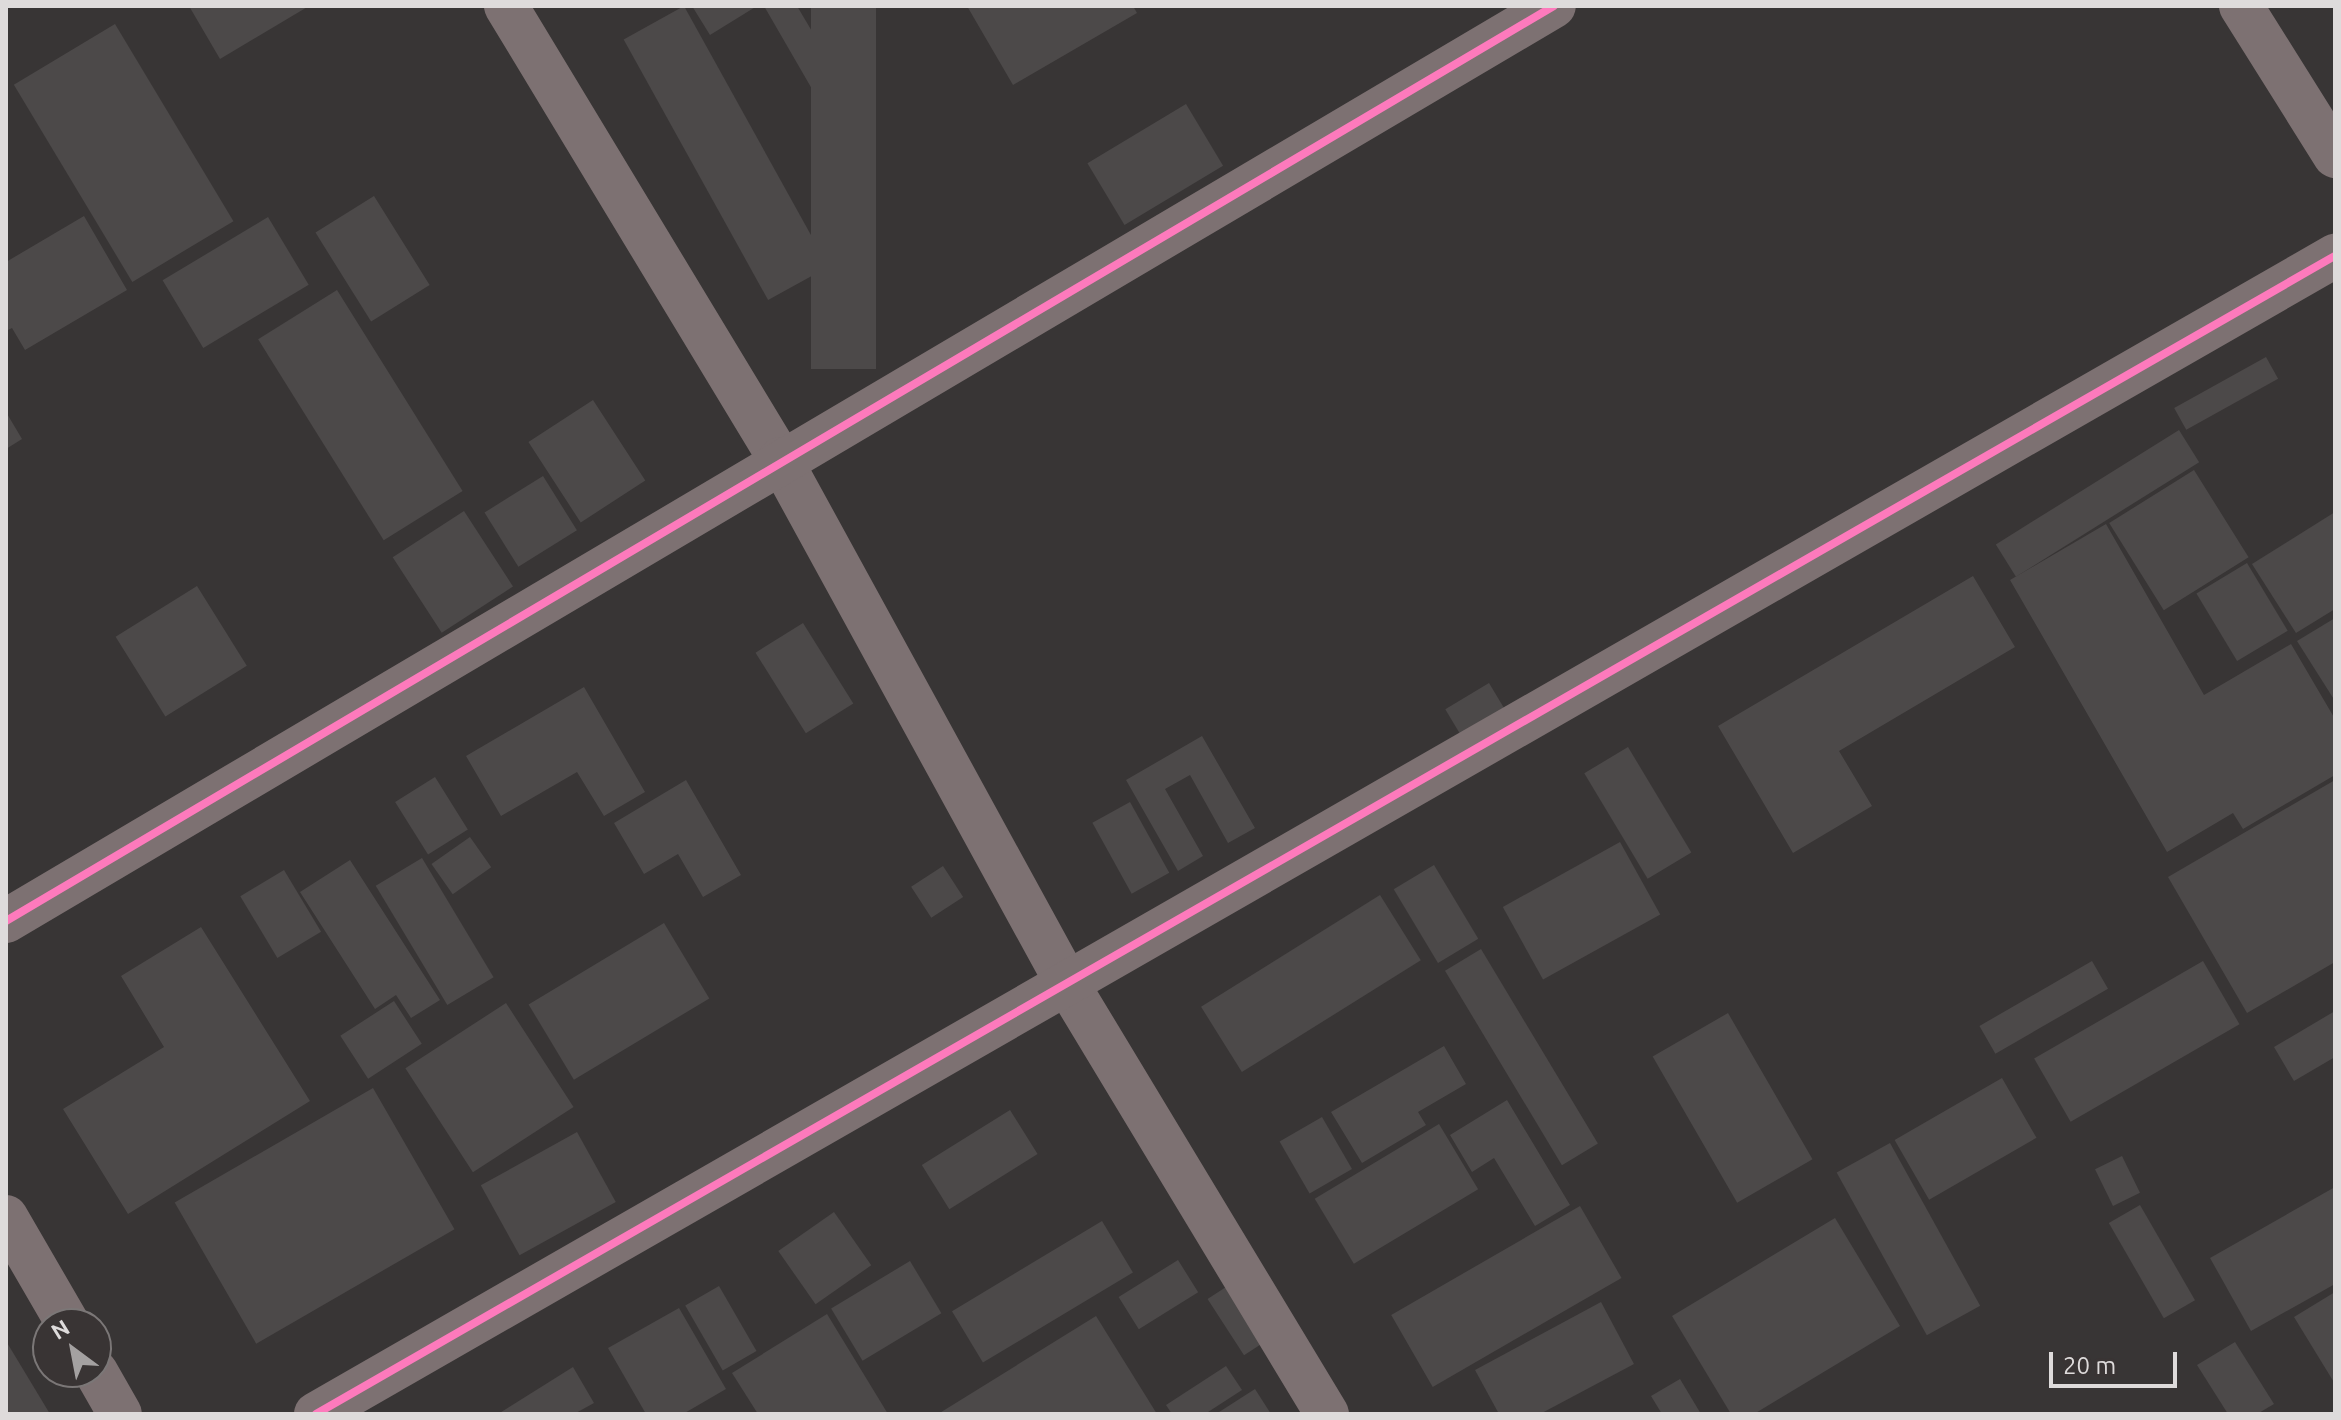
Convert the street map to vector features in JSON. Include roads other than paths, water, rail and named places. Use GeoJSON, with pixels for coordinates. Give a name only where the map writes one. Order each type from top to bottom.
{"type":"FeatureCollection","features":[{"type":"Feature","properties":{"kind":"street"},"geometry":{"type":"LineString","coordinates":[[506,6],[780,459],[1068,985],[1327,1414]]}},
{"type":"Feature","properties":{"kind":"street"},"geometry":{"type":"LineString","coordinates":[[6,921],[780,459],[1554,6]]}},
{"type":"Feature","properties":{"kind":"street"},"geometry":{"type":"LineString","coordinates":[[2241,6],[2335,156]]}},
{"type":"Feature","properties":{"kind":"street"},"geometry":{"type":"LineString","coordinates":[[316,1414],[2335,256]]}},
{"type":"Feature","properties":{"kind":"street"},"geometry":{"type":"LineString","coordinates":[[6,1217],[59,1308]]}},
{"type":"Feature","properties":{"kind":"street"},"geometry":{"type":"LineString","coordinates":[[105,1388],[120,1414]]}}]}
